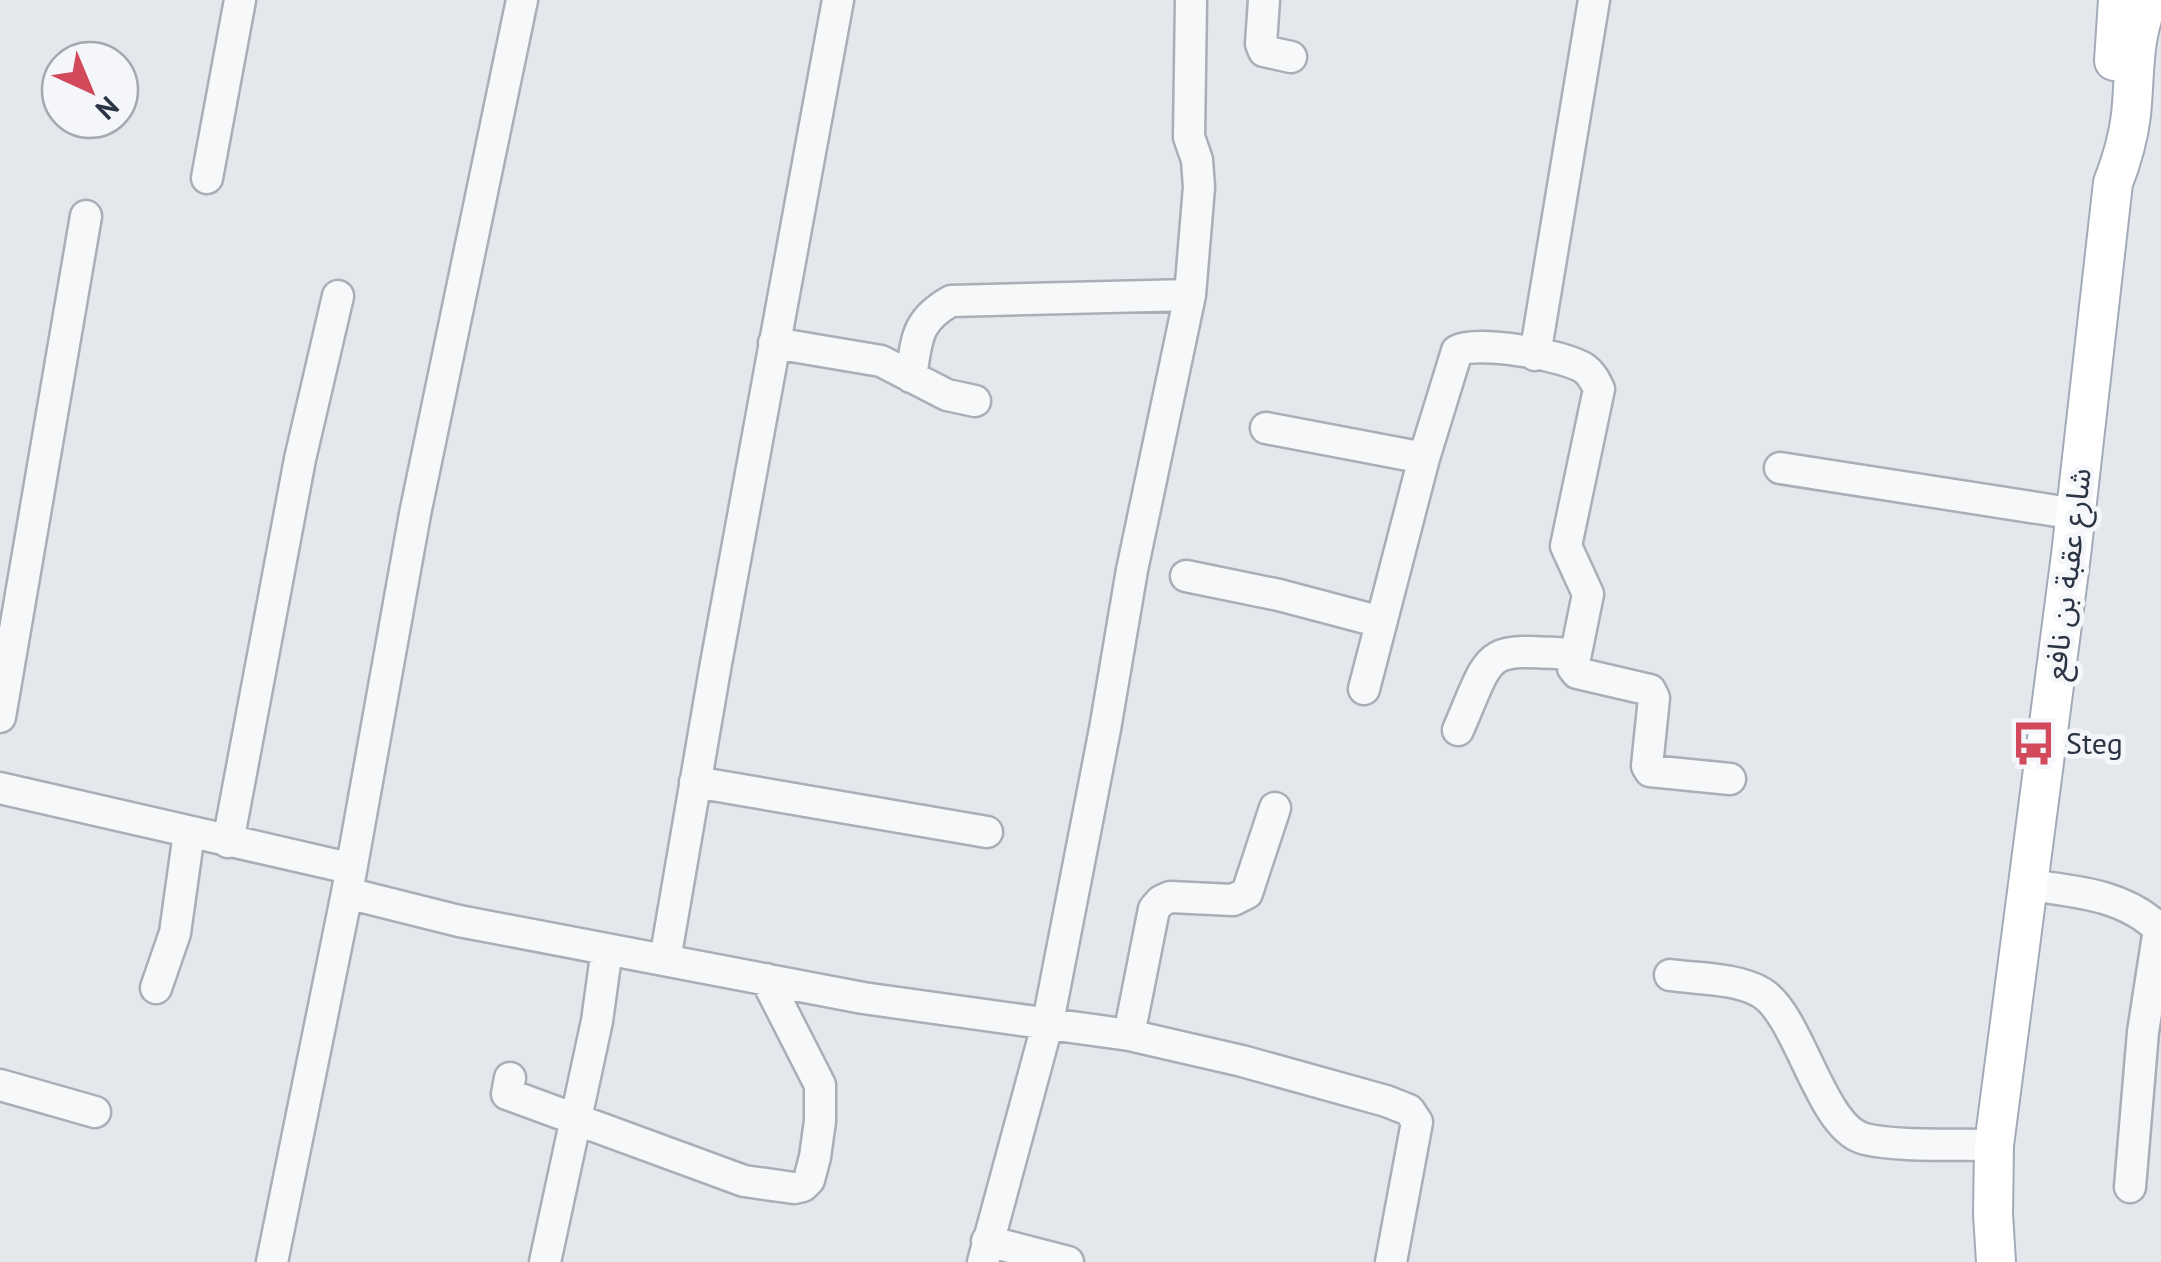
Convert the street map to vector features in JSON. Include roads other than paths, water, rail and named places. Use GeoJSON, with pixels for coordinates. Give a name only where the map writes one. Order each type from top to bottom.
{"type":"FeatureCollection","features":[{"type":"Feature","properties":{"kind":"main road","name":"شارع عقبة بن نافع"},"geometry":{"type":"LineString","coordinates":[[1996,1262],[1992,1214],[1994,1145],[2076,514],[2114,183],[2126,150],[2136,51],[2149,0]]}},
{"type":"Feature","properties":{"kind":"main road","name":"شارع عقبة بن نافع"},"geometry":{"type":"LineString","coordinates":[[2112,8],[2108,148],[2114,183]]}},
{"type":"Feature","properties":{"kind":"street"},"geometry":{"type":"LineString","coordinates":[[206,178],[240,0]]}},
{"type":"Feature","properties":{"kind":"street"},"geometry":{"type":"LineString","coordinates":[[272,1262],[348,881],[415,514],[522,0]]}},
{"type":"Feature","properties":{"kind":"street"},"geometry":{"type":"LineString","coordinates":[[665,960],[838,0]]}},
{"type":"Feature","properties":{"kind":"street"},"geometry":{"type":"LineString","coordinates":[[1068,1262],[985,1251],[1048,1022],[1106,729],[1132,570],[1190,295],[1199,187],[1190,137],[1191,0]]}},
{"type":"Feature","properties":{"kind":"street"},"geometry":{"type":"LineString","coordinates":[[1264,0],[1264,51],[1291,57]]}},
{"type":"Feature","properties":{"kind":"street"},"geometry":{"type":"LineString","coordinates":[[1534,355],[1594,0]]}},
{"type":"Feature","properties":{"kind":"street"},"geometry":{"type":"LineString","coordinates":[[0,717],[86,216]]}},
{"type":"Feature","properties":{"kind":"street"},"geometry":{"type":"LineString","coordinates":[[911,376],[918,330],[932,311],[950,302],[1190,295]]}},
{"type":"Feature","properties":{"kind":"street"},"geometry":{"type":"LineString","coordinates":[[228,842],[300,459],[338,296]]}},
{"type":"Feature","properties":{"kind":"street"},"geometry":{"type":"LineString","coordinates":[[774,342],[866,357],[894,366],[947,395],[974,401]]}},
{"type":"Feature","properties":{"kind":"street"},"geometry":{"type":"LineString","coordinates":[[1364,689],[1424,458],[1457,351],[1476,346],[1575,364],[1587,370],[1599,389],[1566,546],[1588,594],[1573,668],[1576,672],[1650,690],[1654,698],[1647,766],[1650,771],[1730,780]]}},
{"type":"Feature","properties":{"kind":"street"},"geometry":{"type":"LineString","coordinates":[[1266,428],[1424,458]]}},
{"type":"Feature","properties":{"kind":"street"},"geometry":{"type":"LineString","coordinates":[[1780,468],[2076,514]]}},
{"type":"Feature","properties":{"kind":"street"},"geometry":{"type":"LineString","coordinates":[[1186,576],[1280,595],[1381,622]]}},
{"type":"Feature","properties":{"kind":"street"},"geometry":{"type":"LineString","coordinates":[[1458,730],[1486,667],[1499,654],[1574,654]]}},
{"type":"Feature","properties":{"kind":"street"},"geometry":{"type":"LineString","coordinates":[[696,782],[988,832]]}},
{"type":"Feature","properties":{"kind":"street"},"geometry":{"type":"LineString","coordinates":[[0,788],[228,842],[459,921],[863,998],[1130,1035],[1386,1100],[1409,1110],[1417,1122],[1391,1262]]}},
{"type":"Feature","properties":{"kind":"street"},"geometry":{"type":"LineString","coordinates":[[1130,1035],[1154,910],[1170,897],[1233,900],[1247,892],[1275,808]]}},
{"type":"Feature","properties":{"kind":"street"},"geometry":{"type":"LineString","coordinates":[[156,988],[175,934],[188,833]]}},
{"type":"Feature","properties":{"kind":"street"},"geometry":{"type":"LineString","coordinates":[[2028,885],[2107,899],[2139,911],[2160,930],[2143,1032],[2130,1186]]}},
{"type":"Feature","properties":{"kind":"street"},"geometry":{"type":"LineString","coordinates":[[544,1262],[596,1021],[607,949]]}},
{"type":"Feature","properties":{"kind":"street"},"geometry":{"type":"LineString","coordinates":[[1670,974],[1744,986],[1761,993],[1780,1016],[1837,1118],[1862,1138],[1994,1145]]}},
{"type":"Feature","properties":{"kind":"street"},"geometry":{"type":"LineString","coordinates":[[510,1078],[507,1094],[522,1102],[744,1181],[803,1186],[809,1180],[814,1157],[820,1085],[766,980]]}},
{"type":"Feature","properties":{"kind":"street"},"geometry":{"type":"LineString","coordinates":[[0,1085],[95,1112]]}},
{"type":"Feature","properties":{"kind":"place","name":"Steg"},"geometry":{"type":"Point","coordinates":[2033,744]}}]}
